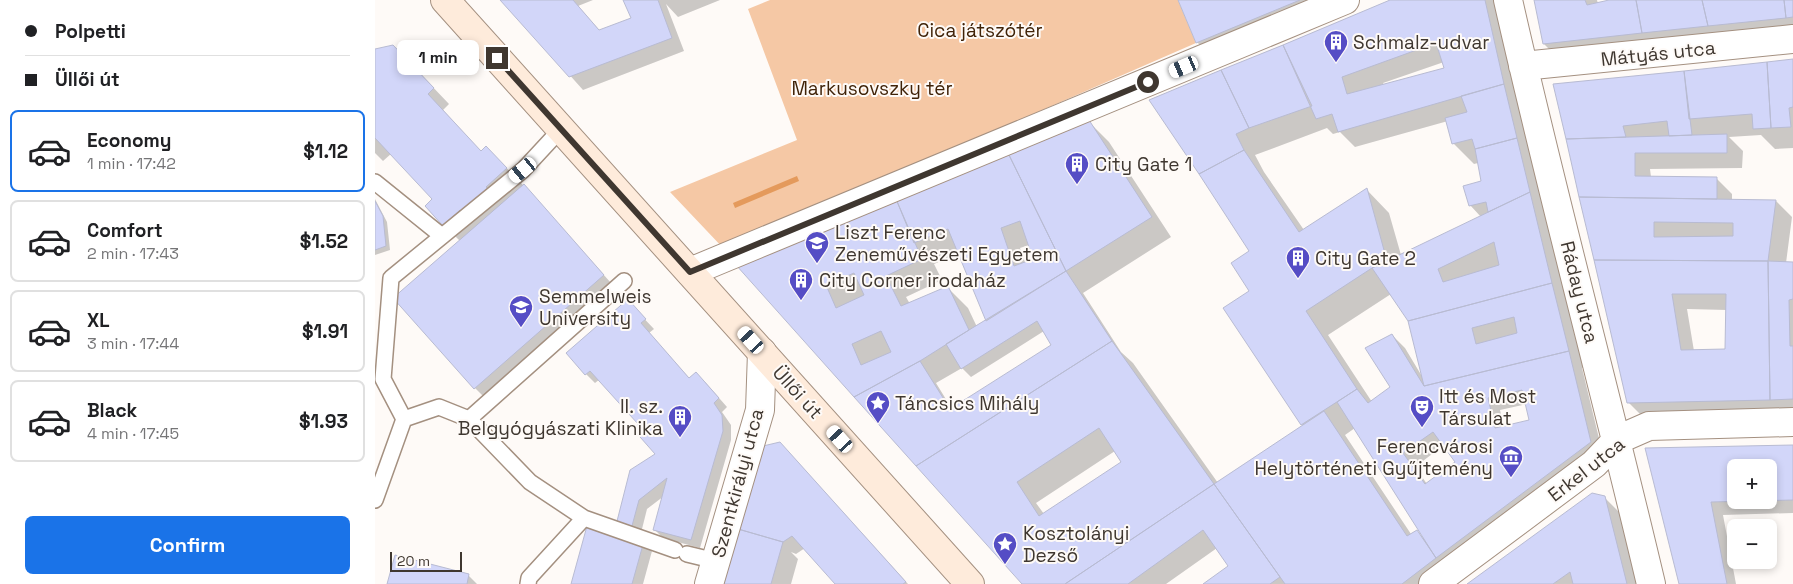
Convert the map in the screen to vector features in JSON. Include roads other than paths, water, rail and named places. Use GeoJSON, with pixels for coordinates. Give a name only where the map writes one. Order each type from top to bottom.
{"type":"FeatureCollection","features":[{"type":"Feature","properties":{"kind":"main road","name":"Üllői út"},"geometry":{"type":"LineString","coordinates":[[445,0],[970,584]]}},
{"type":"Feature","properties":{"kind":"street"},"geometry":{"type":"LineString","coordinates":[[690,272],[1345,0]]}},
{"type":"Feature","properties":{"kind":"street","name":"Ráday utca"},"geometry":{"type":"LineString","coordinates":[[1508,0],[1651,584]]}},
{"type":"Feature","properties":{"kind":"street","name":"Mátyás utca"},"geometry":{"type":"LineString","coordinates":[[1523,66],[1793,40]]}},
{"type":"Feature","properties":{"kind":"street","name":"Szentkirályi utca"},"geometry":{"type":"LineString","coordinates":[[713,572],[760,410],[762,352]]}},
{"type":"Feature","properties":{"kind":"street","name":"Erkel utca"},"geometry":{"type":"LineString","coordinates":[[1433,584],[1593,464],[1617,440],[1649,426],[1793,422]]}},
{"type":"Feature","properties":{"kind":"lane"},"geometry":{"type":"LineString","coordinates":[[375,500],[404,419],[383,380],[391,278],[523,170],[561,129]]}},
{"type":"Feature","properties":{"kind":"lane"},"geometry":{"type":"LineString","coordinates":[[375,182],[442,236]]}},
{"type":"Feature","properties":{"kind":"lane"},"geometry":{"type":"LineString","coordinates":[[469,419],[624,281]]}},
{"type":"Feature","properties":{"kind":"lane"},"geometry":{"type":"LineString","coordinates":[[404,419],[439,407],[469,419],[530,482],[584,518],[681,552],[713,572]]}},
{"type":"Feature","properties":{"kind":"lane"},"geometry":{"type":"LineString","coordinates":[[528,584],[529,578],[584,518]]}},
{"type":"Feature","properties":{"kind":"place","name":"Schmalz-udvar"},"geometry":{"type":"Point","coordinates":[1336,63]}},
{"type":"Feature","properties":{"kind":"place","name":"City Gate 1"},"geometry":{"type":"Point","coordinates":[1077,185]}},
{"type":"Feature","properties":{"kind":"place","name":"Liszt Ferenc Zeneművészeti Egyetem"},"geometry":{"type":"Point","coordinates":[817,264]}},
{"type":"Feature","properties":{"kind":"place","name":"City Gate 2"},"geometry":{"type":"Point","coordinates":[1298,279]}},
{"type":"Feature","properties":{"kind":"place","name":"City Corner irodaház"},"geometry":{"type":"Point","coordinates":[801,301]}},
{"type":"Feature","properties":{"kind":"place","name":"Semmelweis University"},"geometry":{"type":"Point","coordinates":[521,328]}},
{"type":"Feature","properties":{"kind":"place","name":"Táncsics Mihály"},"geometry":{"type":"Point","coordinates":[878,424]}},
{"type":"Feature","properties":{"kind":"place","name":"Itt és Most Társulat"},"geometry":{"type":"Point","coordinates":[1422,428]}},
{"type":"Feature","properties":{"kind":"place","name":"II. sz. Belgyógyászati Klinika"},"geometry":{"type":"Point","coordinates":[680,438]}},
{"type":"Feature","properties":{"kind":"place","name":"Ferencvárosi Helytörténeti Gyűjtemény"},"geometry":{"type":"Point","coordinates":[1511,478]}},
{"type":"Feature","properties":{"kind":"place","name":"Kosztolányi Dezső"},"geometry":{"type":"Point","coordinates":[1005,565]}},
{"type":"Feature","properties":{"kind":"park label","name":"Cica játszótér"},"geometry":{"type":"Point","coordinates":[980,30]}},
{"type":"Feature","properties":{"kind":"park label","name":"Markusovszky tér"},"geometry":{"type":"Point","coordinates":[872,88]}}]}
